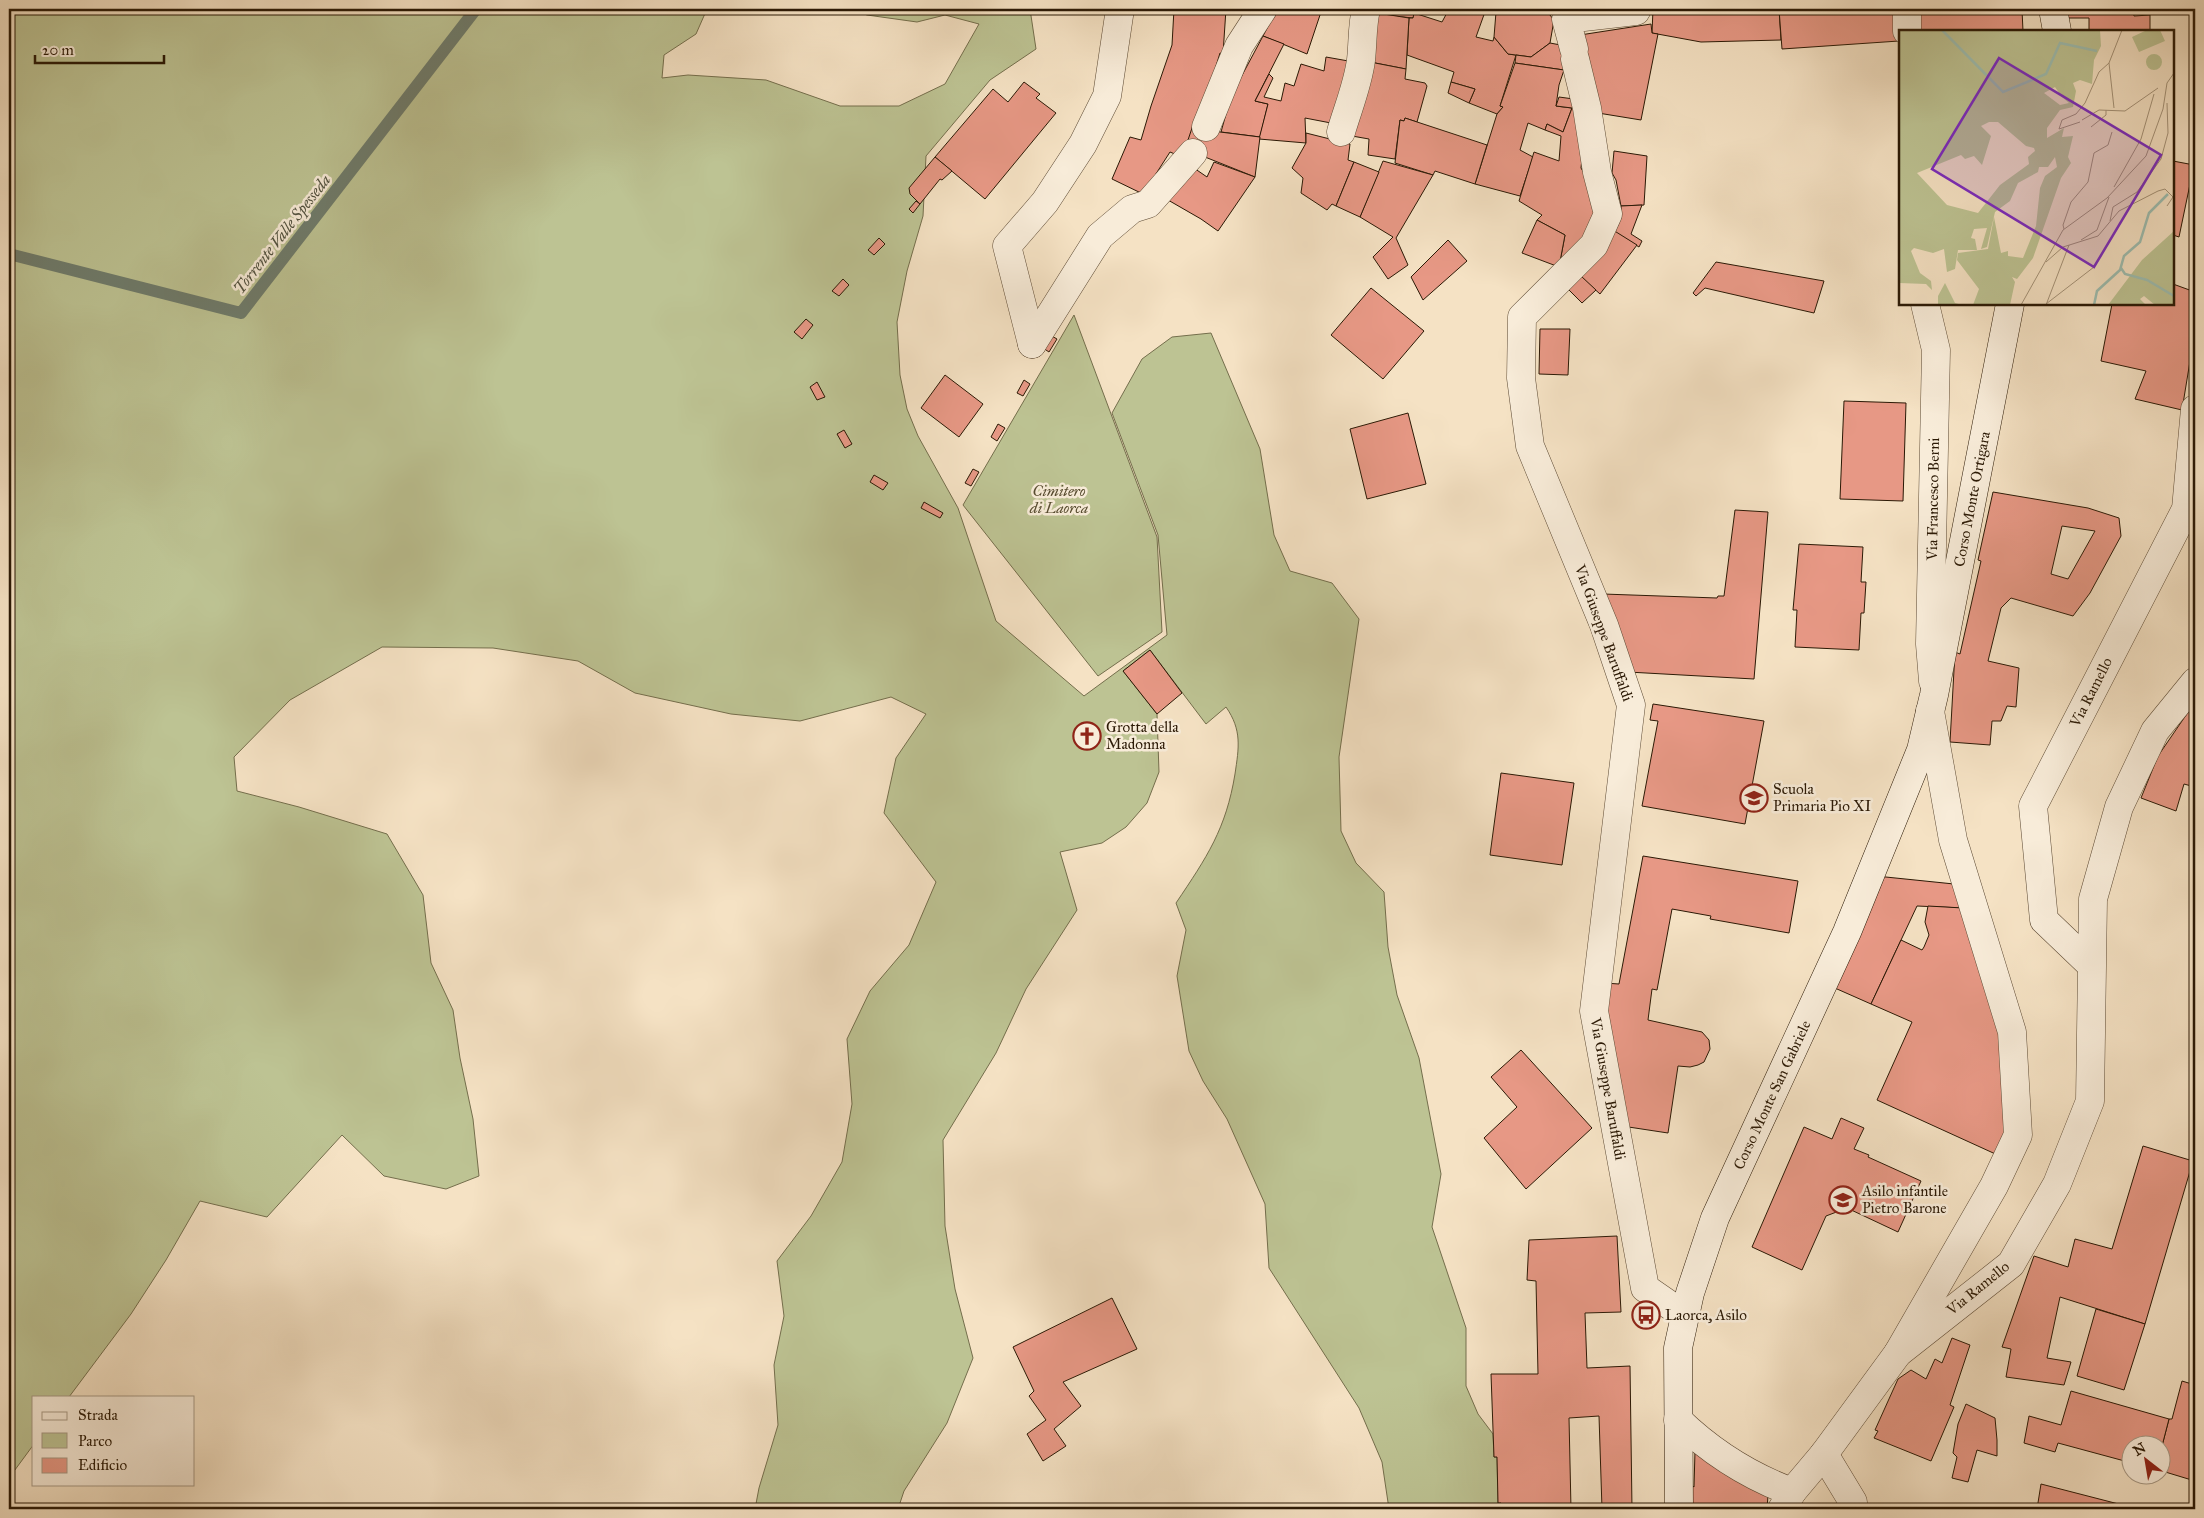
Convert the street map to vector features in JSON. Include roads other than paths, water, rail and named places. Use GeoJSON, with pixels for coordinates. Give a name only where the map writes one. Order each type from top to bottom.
{"type":"FeatureCollection","features":[{"type":"Feature","properties":{"kind":"street"},"geometry":{"type":"LineString","coordinates":[[1120,9],[1107,96],[1083,144],[1045,202],[1007,246],[1032,344],[1100,236],[1132,209],[1148,204],[1193,153]]}},
{"type":"Feature","properties":{"kind":"street"},"geometry":{"type":"LineString","coordinates":[[1206,127],[1239,46],[1263,9]]}},
{"type":"Feature","properties":{"kind":"street"},"geometry":{"type":"LineString","coordinates":[[1341,132],[1355,87],[1361,59],[1362,27],[1366,9]]}},
{"type":"Feature","properties":{"kind":"street"},"geometry":{"type":"LineString","coordinates":[[1907,9],[1908,30]]}},
{"type":"Feature","properties":{"kind":"street"},"geometry":{"type":"LineString","coordinates":[[2053,9],[2057,30]]}},
{"type":"Feature","properties":{"kind":"street","name":"Via Giuseppe Baruffaldi"},"geometry":{"type":"LineString","coordinates":[[1636,11],[1566,19],[1587,108],[1597,172],[1608,214],[1594,245],[1522,317],[1521,378],[1530,446],[1604,624],[1631,705],[1594,1011],[1645,1288],[1684,1315]]}},
{"type":"Feature","properties":{"kind":"street","name":"Via Francesco Berni"},"geometry":{"type":"LineString","coordinates":[[1925,305],[1936,350],[1930,644],[1932,703]]}},
{"type":"Feature","properties":{"kind":"street","name":"Corso Monte Ortigara"},"geometry":{"type":"LineString","coordinates":[[1932,703],[2010,305]]}},
{"type":"Feature","properties":{"kind":"street","name":"Via Ramello"},"geometry":{"type":"LineString","coordinates":[[2091,965],[2044,920],[2033,806],[2186,509],[2195,408]]}},
{"type":"Feature","properties":{"kind":"street","name":"Via Ramello"},"geometry":{"type":"LineString","coordinates":[[1787,1500],[1824,1454],[1898,1353],[2011,1264],[2057,1184],[2090,1102],[2093,899],[2119,807],[2155,731],[2195,682]]}},
{"type":"Feature","properties":{"kind":"street"},"geometry":{"type":"LineString","coordinates":[[1898,1353],[1994,1186],[2018,1135],[2012,1032],[1953,840],[1932,703]]}},
{"type":"Feature","properties":{"kind":"street","name":"Corso Monte San Gabriele"},"geometry":{"type":"LineString","coordinates":[[1679,1509],[1678,1348],[1684,1315],[1715,1218],[1847,932],[1921,750],[1932,703]]}},
{"type":"Feature","properties":{"kind":"street"},"geometry":{"type":"LineString","coordinates":[[1678,1420],[1701,1442],[1787,1500]]}},
{"type":"Feature","properties":{"kind":"street"},"geometry":{"type":"LineString","coordinates":[[1824,1454],[1853,1502],[1854,1509]]}},
{"type":"Feature","properties":{"kind":"waterway","name":"Torrente Valle Spesseda"},"geometry":{"type":"LineString","coordinates":[[9,254],[241,313],[476,9]]}},
{"type":"Feature","properties":{"kind":"place","name":"Grotta della Madonna"},"geometry":{"type":"Point","coordinates":[1087,736]}},
{"type":"Feature","properties":{"kind":"place","name":"Scuola Primaria Pio XI"},"geometry":{"type":"Point","coordinates":[1754,798]}},
{"type":"Feature","properties":{"kind":"place","name":"Asilo infantile Pietro Barone"},"geometry":{"type":"Point","coordinates":[1843,1200]}},
{"type":"Feature","properties":{"kind":"place","name":"Laorca, Asilo"},"geometry":{"type":"Point","coordinates":[1646,1315]}},
{"type":"Feature","properties":{"kind":"park label","name":"Cimitero di Laorca"},"geometry":{"type":"Point","coordinates":[1059,500]}}]}
